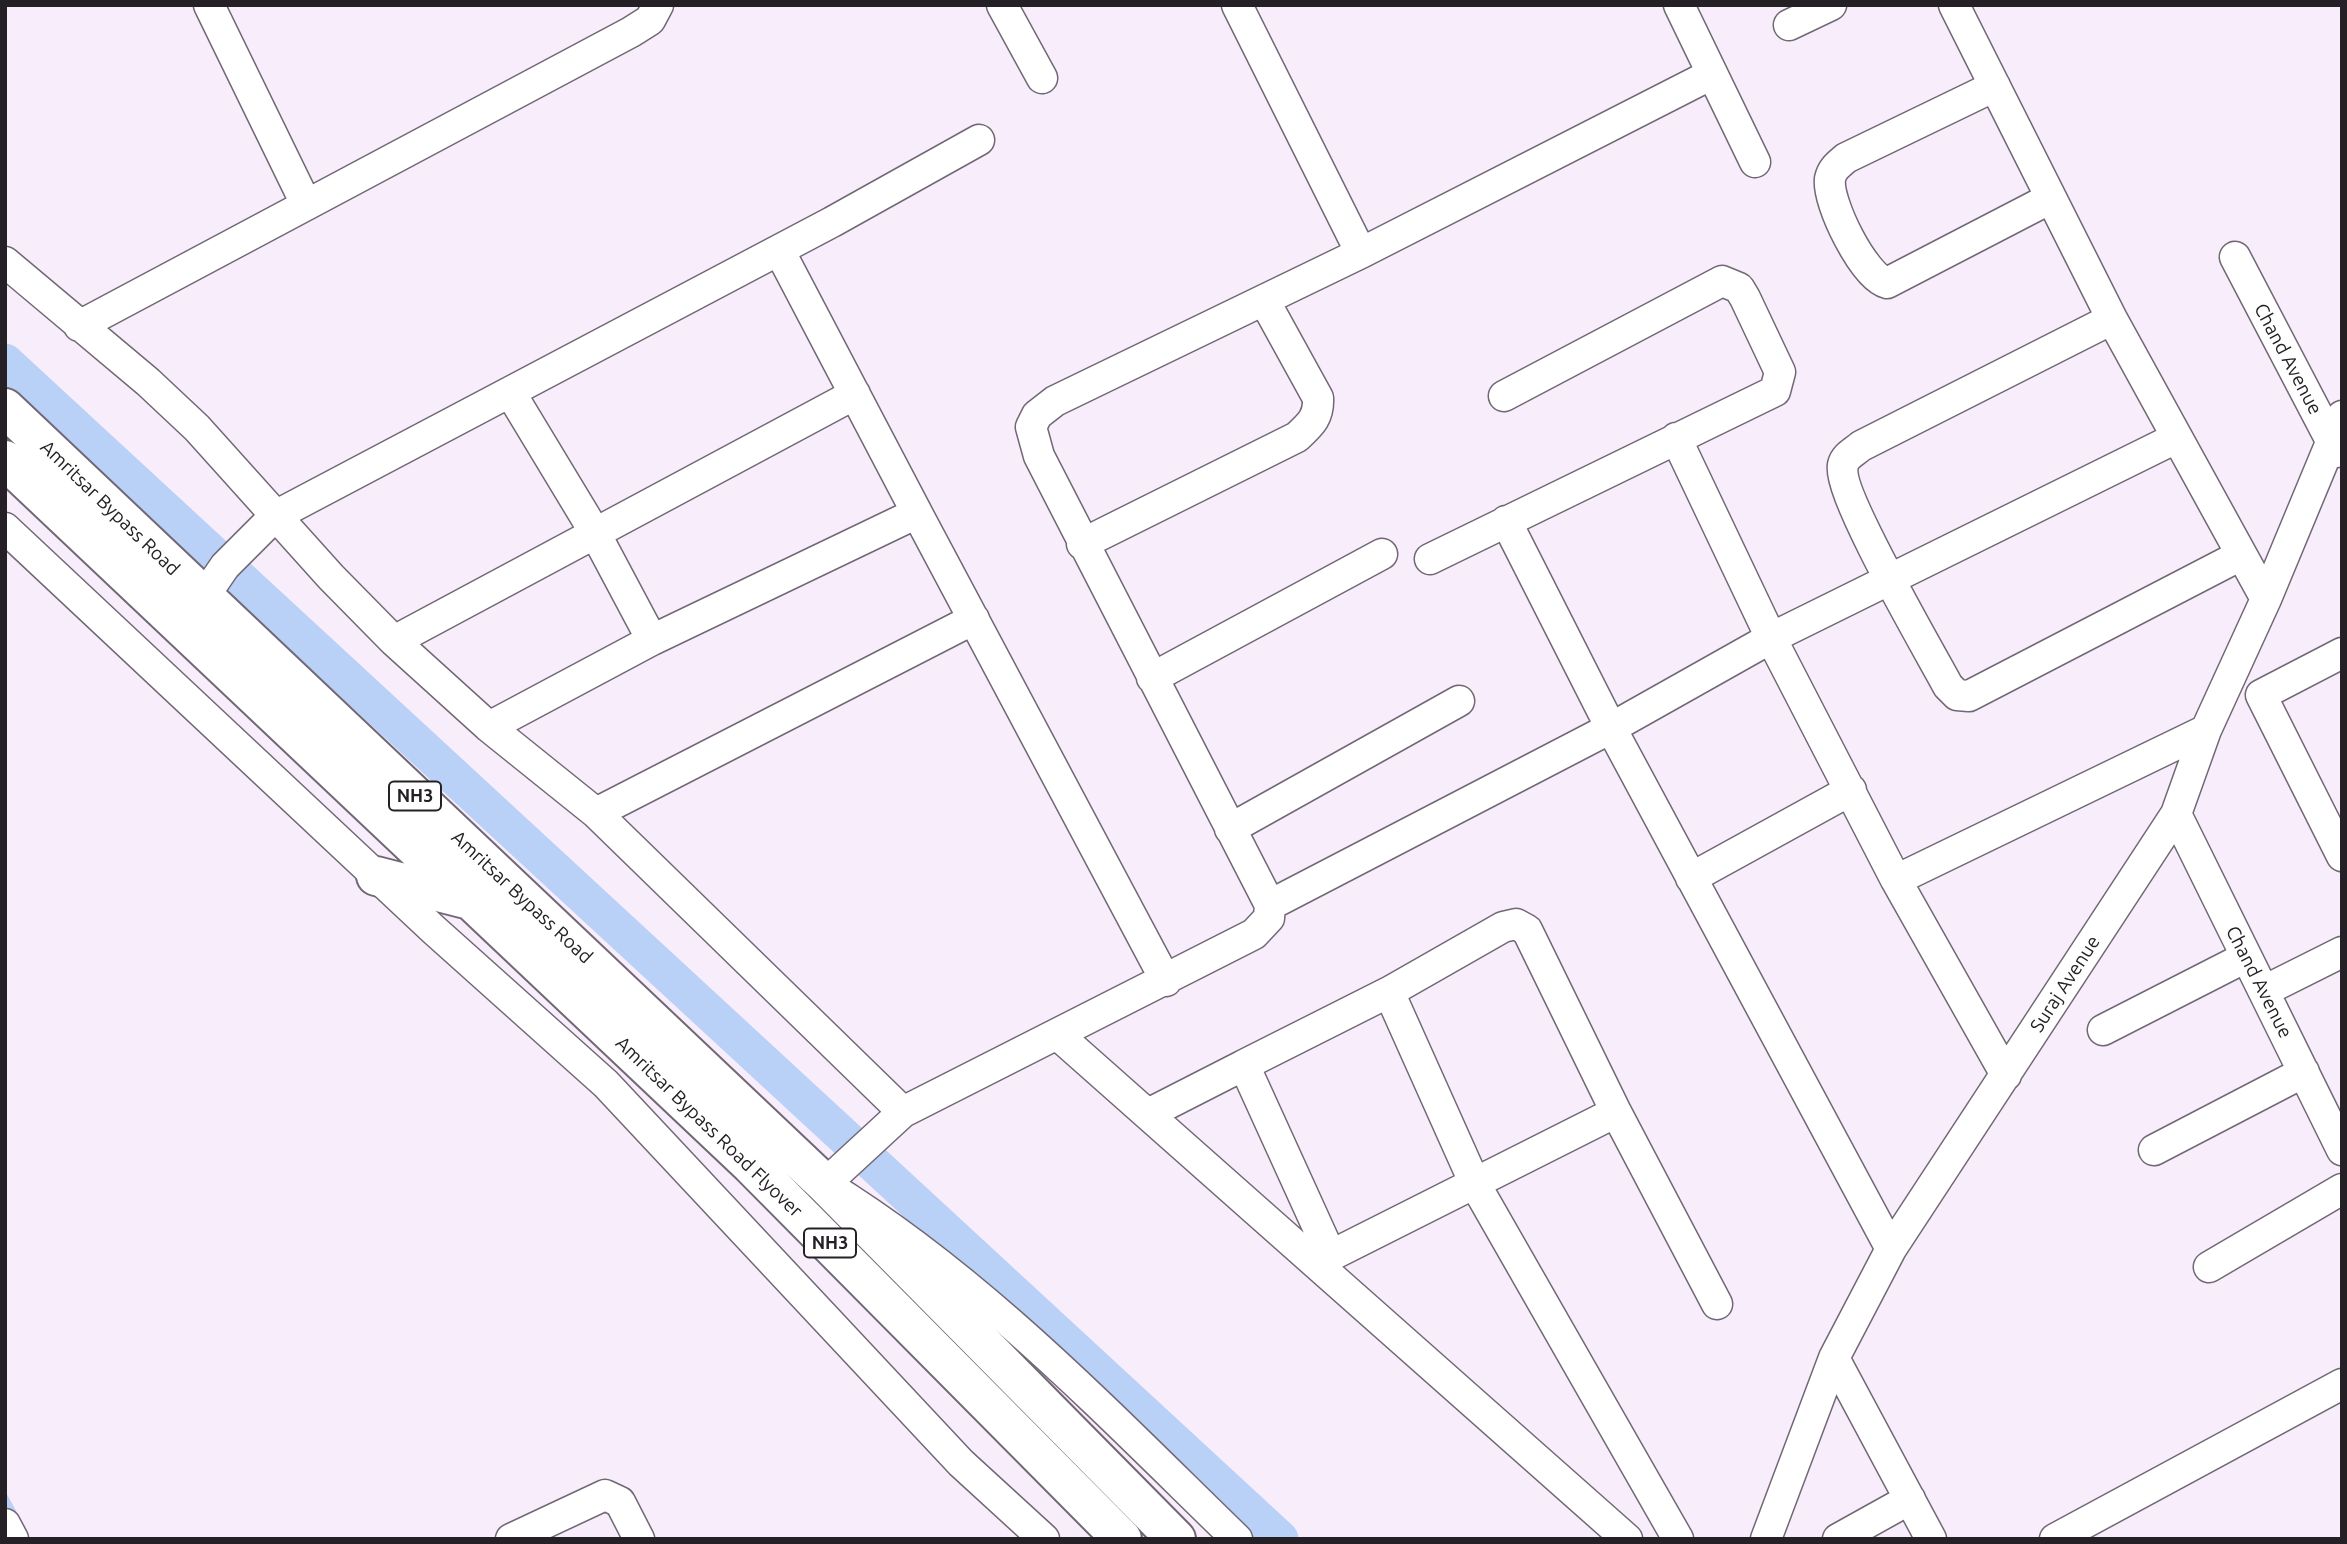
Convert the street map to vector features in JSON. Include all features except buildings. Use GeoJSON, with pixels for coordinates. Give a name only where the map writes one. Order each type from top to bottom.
{"type":"FeatureCollection","features":[{"type":"Feature","properties":{"kind":"highway","name":"Amritsar Bypass Road"},"geometry":{"type":"LineString","coordinates":[[5,408],[203,598],[839,1172]]}},
{"type":"Feature","properties":{"kind":"highway","name":"Amritsar Bypass Road"},"geometry":{"type":"LineString","coordinates":[[5,460],[468,899]]}},
{"type":"Feature","properties":{"kind":"highway"},"geometry":{"type":"LineString","coordinates":[[376,876],[468,899]]}},
{"type":"Feature","properties":{"kind":"highway","name":"Amritsar Bypass Road Flyover"},"geometry":{"type":"LineString","coordinates":[[468,899],[780,1194],[1122,1539]]}},
{"type":"Feature","properties":{"kind":"highway","name":"Amritsar Bypass Road Flyover"},"geometry":{"type":"LineString","coordinates":[[839,1172],[896,1260],[1175,1539]]}},
{"type":"Feature","properties":{"kind":"street"},"geometry":{"type":"LineString","coordinates":[[209,5],[306,204]]}},
{"type":"Feature","properties":{"kind":"street"},"geometry":{"type":"LineString","coordinates":[[79,326],[631,32],[650,20],[659,5]]}},
{"type":"Feature","properties":{"kind":"street"},"geometry":{"type":"LineString","coordinates":[[1237,5],[1361,253]]}},
{"type":"Feature","properties":{"kind":"street"},"geometry":{"type":"LineString","coordinates":[[1679,5],[1755,162]]}},
{"type":"Feature","properties":{"kind":"street"},"geometry":{"type":"LineString","coordinates":[[1789,24],[1831,5]]}},
{"type":"Feature","properties":{"kind":"street"},"geometry":{"type":"LineString","coordinates":[[1954,5],[2112,319],[2266,598]]}},
{"type":"Feature","properties":{"kind":"street"},"geometry":{"type":"LineString","coordinates":[[1003,6],[1042,78]]}},
{"type":"Feature","properties":{"kind":"street"},"geometry":{"type":"LineString","coordinates":[[1237,1539],[968,1285],[887,1222],[839,1172],[894,1121],[1166,981],[1254,933],[1269,918],[1269,905],[1082,544],[1033,442],[1031,427],[1037,415],[1055,401],[1361,253],[1712,75]]}},
{"type":"Feature","properties":{"kind":"street"},"geometry":{"type":"LineString","coordinates":[[1995,86],[1846,158],[1833,169],[1830,183],[1837,213],[1870,272],[1877,280],[1886,283],[2051,198]]}},
{"type":"Feature","properties":{"kind":"street"},"geometry":{"type":"LineString","coordinates":[[203,598],[225,566],[267,524],[979,140]]}},
{"type":"Feature","properties":{"kind":"street"},"geometry":{"type":"LineString","coordinates":[[779,250],[1166,981]]}},
{"type":"Feature","properties":{"kind":"street","name":"Chand Avenue"},"geometry":{"type":"LineString","coordinates":[[2235,257],[2338,440]]}},
{"type":"Feature","properties":{"kind":"street"},"geometry":{"type":"LineString","coordinates":[[5,262],[148,382],[197,428],[267,524],[489,727],[596,813],[894,1121]]}},
{"type":"Feature","properties":{"kind":"street"},"geometry":{"type":"LineString","coordinates":[[1430,559],[1775,391],[1781,380],[1777,360],[1745,298],[1730,283],[1723,281],[1504,396]]}},
{"type":"Feature","properties":{"kind":"street"},"geometry":{"type":"LineString","coordinates":[[1082,544],[1297,437],[1312,424],[1318,413],[1318,398],[1264,300]]}},
{"type":"Feature","properties":{"kind":"street"},"geometry":{"type":"LineString","coordinates":[[2112,319],[1861,446],[1846,457],[1842,467],[1844,484],[1948,686],[1964,697],[2241,555]]}},
{"type":"Feature","properties":{"kind":"street"},"geometry":{"type":"LineString","coordinates":[[510,392],[594,531],[652,640]]}},
{"type":"Feature","properties":{"kind":"street"},"geometry":{"type":"LineString","coordinates":[[394,641],[594,531],[855,394]]}},
{"type":"Feature","properties":{"kind":"street"},"geometry":{"type":"LineString","coordinates":[[1676,438],[1771,638],[1896,880],[2006,1075]]}},
{"type":"Feature","properties":{"kind":"street"},"geometry":{"type":"LineString","coordinates":[[1269,905],[1611,728],[1771,638],[2176,438]]}},
{"type":"Feature","properties":{"kind":"street","name":"Suraj Avenue"},"geometry":{"type":"LineString","coordinates":[[1766,1539],[1834,1357],[1891,1249],[1931,1183],[2006,1075],[2175,814],[2206,730],[2338,440]]}},
{"type":"Feature","properties":{"kind":"street"},"geometry":{"type":"LineString","coordinates":[[489,727],[652,640],[917,513]]}},
{"type":"Feature","properties":{"kind":"street"},"geometry":{"type":"LineString","coordinates":[[1506,521],[1611,728],[1891,1249]]}},
{"type":"Feature","properties":{"kind":"street"},"geometry":{"type":"LineString","coordinates":[[5,527],[376,876],[606,1083],[961,1463],[1044,1539]]}},
{"type":"Feature","properties":{"kind":"street"},"geometry":{"type":"LineString","coordinates":[[1152,678],[1382,554]]}},
{"type":"Feature","properties":{"kind":"street"},"geometry":{"type":"LineString","coordinates":[[596,813],[974,619]]}},
{"type":"Feature","properties":{"kind":"street"},"geometry":{"type":"LineString","coordinates":[[2261,695],[2342,653]]}},
{"type":"Feature","properties":{"kind":"street"},"geometry":{"type":"LineString","coordinates":[[2230,678],[2261,695],[2342,856]]}},
{"type":"Feature","properties":{"kind":"street"},"geometry":{"type":"LineString","coordinates":[[1230,829],[1459,701]]}},
{"type":"Feature","properties":{"kind":"street"},"geometry":{"type":"LineString","coordinates":[[1896,880],[2206,730]]}},
{"type":"Feature","properties":{"kind":"street"},"geometry":{"type":"LineString","coordinates":[[1691,878],[1850,790]]}},
{"type":"Feature","properties":{"kind":"street","name":"Chand Avenue"},"geometry":{"type":"LineString","coordinates":[[2175,814],[2304,1072],[2334,1111],[2342,1150]]}},
{"type":"Feature","properties":{"kind":"street"},"geometry":{"type":"LineString","coordinates":[[1148,1114],[1388,992],[1503,927],[1522,927],[1534,943],[1616,1112],[1717,1304]]}},
{"type":"Feature","properties":{"kind":"street"},"geometry":{"type":"LineString","coordinates":[[2264,991],[2342,952]]}},
{"type":"Feature","properties":{"kind":"street"},"geometry":{"type":"LineString","coordinates":[[2103,1030],[2246,957]]}},
{"type":"Feature","properties":{"kind":"street"},"geometry":{"type":"LineString","coordinates":[[1388,992],[1475,1184],[1678,1539]]}},
{"type":"Feature","properties":{"kind":"street"},"geometry":{"type":"LineString","coordinates":[[1058,1035],[1148,1114],[1323,1258],[1627,1539]]}},
{"type":"Feature","properties":{"kind":"street"},"geometry":{"type":"LineString","coordinates":[[1244,1065],[1323,1258]]}},
{"type":"Feature","properties":{"kind":"street"},"geometry":{"type":"LineString","coordinates":[[2154,1150],[2304,1072]]}},
{"type":"Feature","properties":{"kind":"street"},"geometry":{"type":"LineString","coordinates":[[1323,1258],[1616,1112]]}},
{"type":"Feature","properties":{"kind":"street"},"geometry":{"type":"LineString","coordinates":[[2209,1267],[2342,1189]]}},
{"type":"Feature","properties":{"kind":"street"},"geometry":{"type":"LineString","coordinates":[[1834,1357],[1931,1539]]}},
{"type":"Feature","properties":{"kind":"street"},"geometry":{"type":"LineString","coordinates":[[2055,1539],[2342,1384]]}},
{"type":"Feature","properties":{"kind":"street"},"geometry":{"type":"LineString","coordinates":[[511,1539],[605,1495],[620,1502],[639,1539]]}},
{"type":"Feature","properties":{"kind":"street"},"geometry":{"type":"LineString","coordinates":[[1838,1539],[1910,1499]]}},
{"type":"Feature","properties":{"kind":"street"},"geometry":{"type":"LineString","coordinates":[[5,1524],[13,1539]]}},
{"type":"Feature","properties":{"kind":"waterway"},"geometry":{"type":"LineString","coordinates":[[5,362],[1280,1539]]}},
{"type":"Feature","properties":{"kind":"waterway"},"geometry":{"type":"LineString","coordinates":[[5,1497],[17,1519]]}}]}
